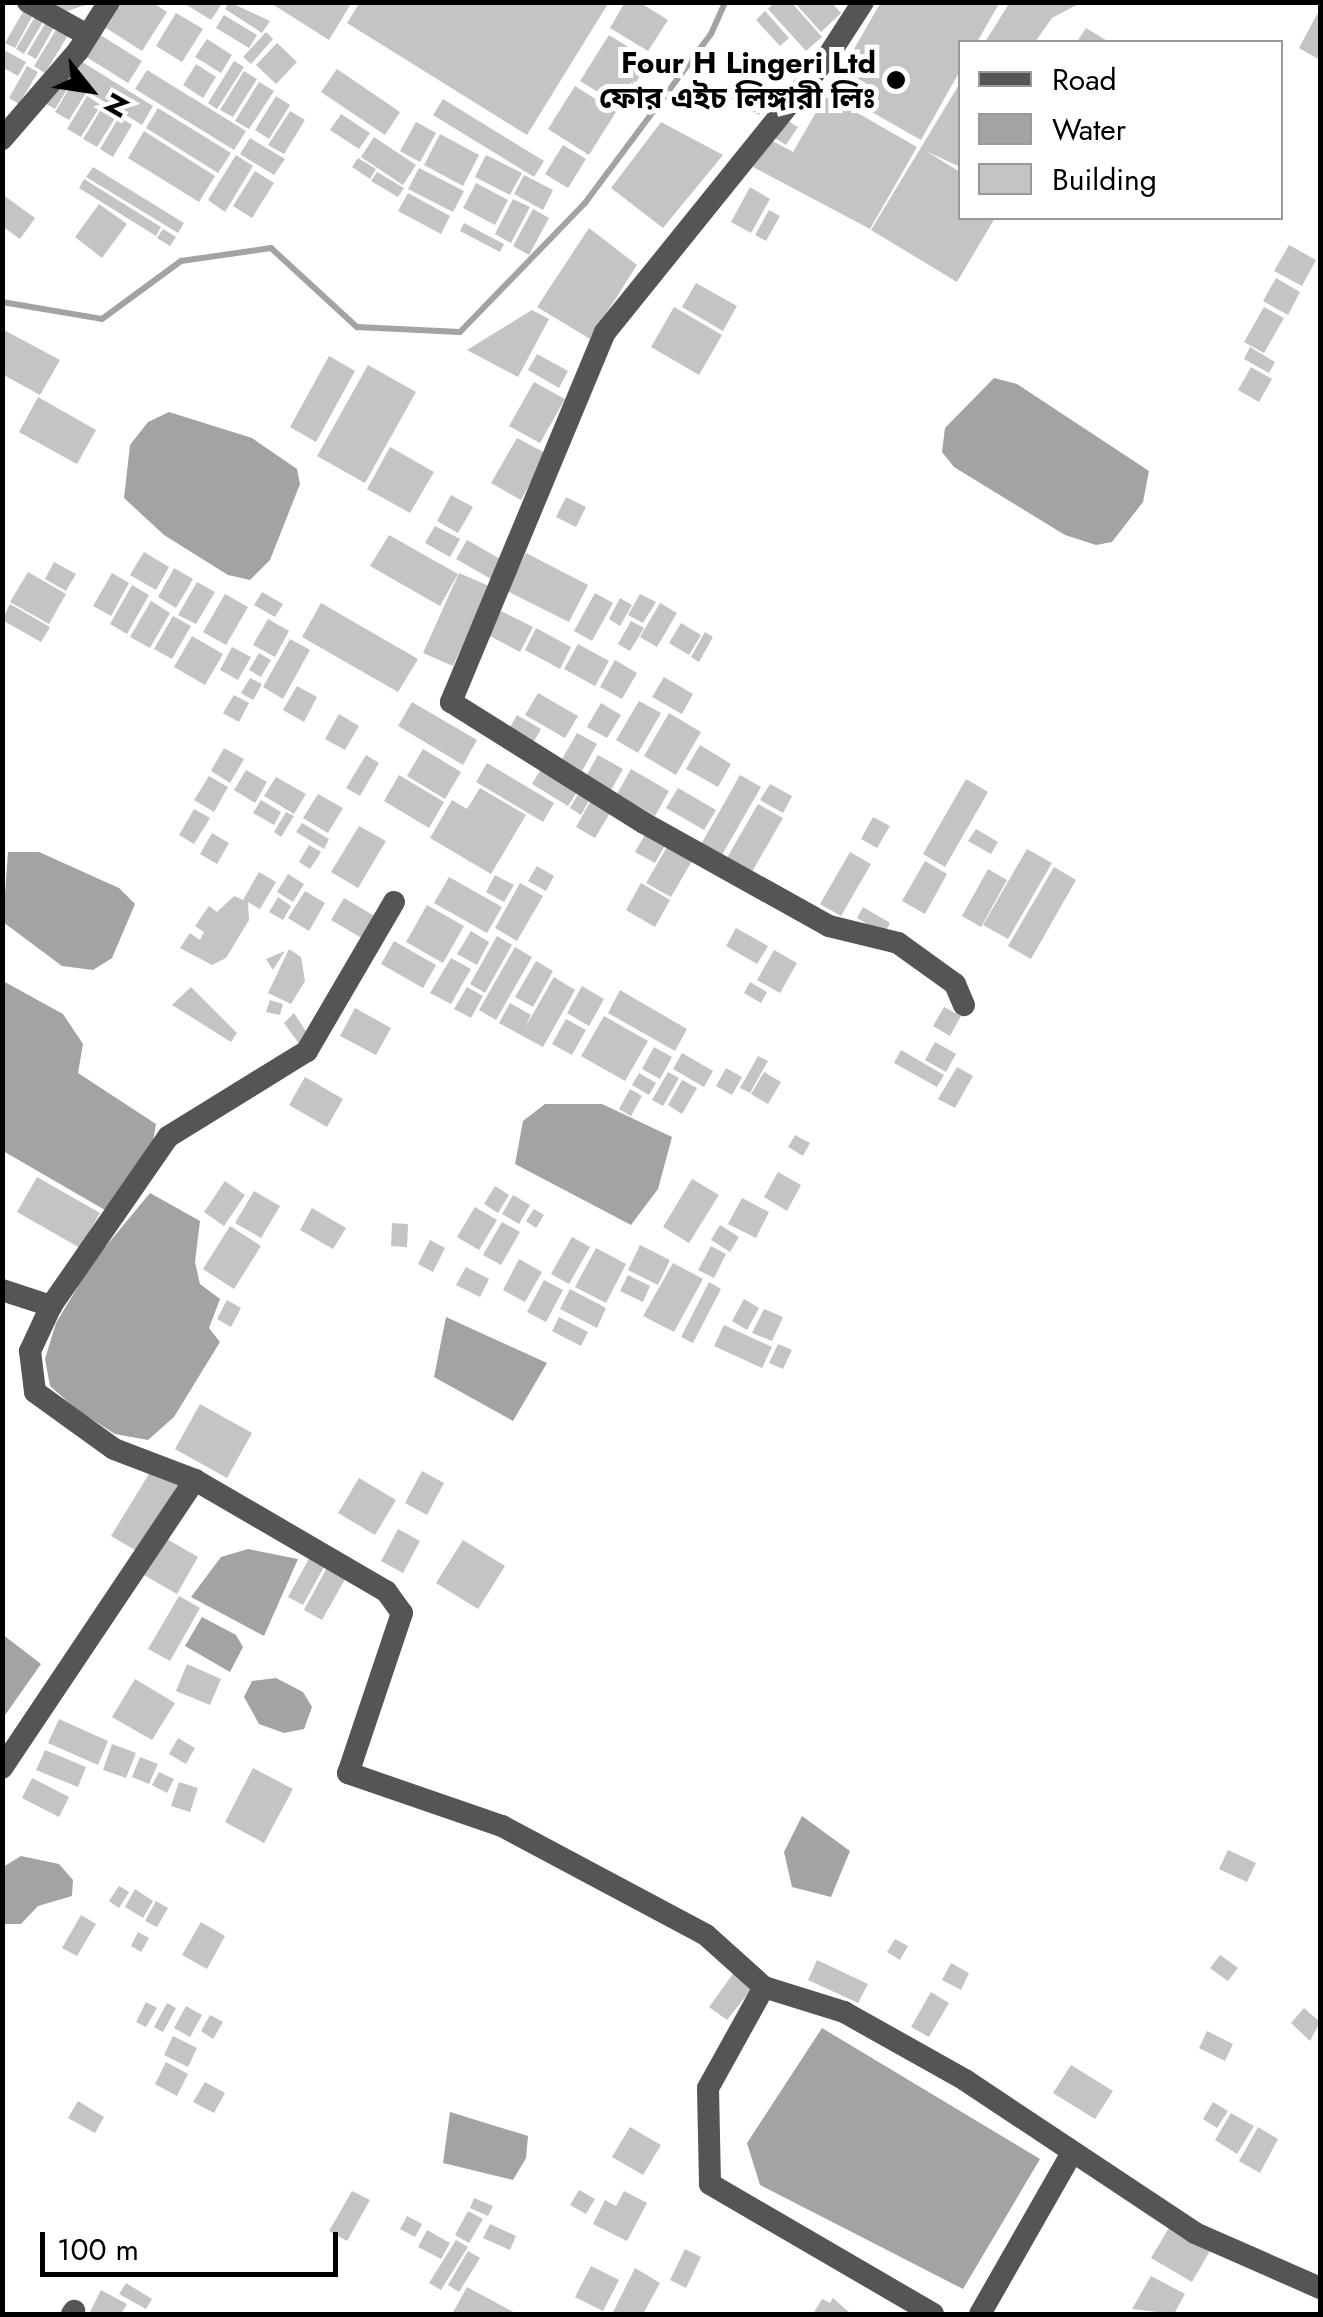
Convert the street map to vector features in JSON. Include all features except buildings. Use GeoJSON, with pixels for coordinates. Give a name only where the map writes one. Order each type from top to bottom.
{"type":"FeatureCollection","features":[{"type":"Feature","properties":{"kind":"street"},"geometry":{"type":"LineString","coordinates":[[28,2],[87,35]]}},
{"type":"Feature","properties":{"kind":"street"},"geometry":{"type":"LineString","coordinates":[[2,140],[87,35],[108,2]]}},
{"type":"Feature","properties":{"kind":"street"},"geometry":{"type":"LineString","coordinates":[[863,2],[828,56],[604,332],[452,702],[644,822],[829,926],[898,944],[956,984],[964,1005]]}},
{"type":"Feature","properties":{"kind":"street"},"geometry":{"type":"LineString","coordinates":[[394,902],[307,1050],[168,1137],[52,1306],[30,1351],[35,1392],[114,1449],[195,1480],[386,1591],[402,1613],[348,1773],[502,1826],[706,1934],[764,1987],[844,2012],[965,2080],[1070,2156],[1218,2245],[1235,2246],[1320,2288]]}},
{"type":"Feature","properties":{"kind":"street"},"geometry":{"type":"LineString","coordinates":[[2,1290],[52,1306]]}},
{"type":"Feature","properties":{"kind":"street"},"geometry":{"type":"LineString","coordinates":[[2,1768],[195,1480]]}},
{"type":"Feature","properties":{"kind":"street"},"geometry":{"type":"LineString","coordinates":[[764,1987],[708,2088],[710,2184],[934,2314]]}},
{"type":"Feature","properties":{"kind":"street"},"geometry":{"type":"LineString","coordinates":[[980,2314],[1070,2156]]}},
{"type":"Feature","properties":{"kind":"water"},"geometry":{"type":"Polygon","coordinates":[[[994,378],[1017,384],[1149,471],[1143,502],[1112,542],[1096,545],[1065,535],[954,467],[942,452],[945,428],[994,378]]]}},
{"type":"Feature","properties":{"kind":"water"},"geometry":{"type":"Polygon","coordinates":[[[169,412],[252,438],[297,469],[300,484],[270,560],[250,580],[228,575],[164,535],[124,498],[130,445],[148,422],[169,412]]]}},
{"type":"Feature","properties":{"kind":"water"},"geometry":{"type":"Polygon","coordinates":[[[8,852],[39,852],[119,888],[135,904],[112,958],[93,970],[62,966],[3,922],[8,852]]]}},
{"type":"Feature","properties":{"kind":"water"},"geometry":{"type":"Polygon","coordinates":[[[3,981],[63,1014],[83,1044],[78,1073],[156,1124],[153,1141],[105,1210],[3,1151],[3,981]]]}},
{"type":"Feature","properties":{"kind":"water"},"geometry":{"type":"Polygon","coordinates":[[[545,1104],[602,1104],[672,1137],[658,1189],[631,1225],[515,1164],[523,1121],[545,1104]]]}},
{"type":"Feature","properties":{"kind":"water"},"geometry":{"type":"Polygon","coordinates":[[[150,1193],[200,1221],[195,1262],[200,1284],[220,1299],[209,1328],[220,1342],[174,1417],[148,1440],[115,1434],[76,1409],[50,1386],[45,1359],[56,1323],[92,1263],[150,1193]]]}},
{"type":"Feature","properties":{"kind":"water"},"geometry":{"type":"Polygon","coordinates":[[[446,1317],[547,1363],[513,1421],[434,1377],[446,1317]]]}},
{"type":"Feature","properties":{"kind":"water"},"geometry":{"type":"Polygon","coordinates":[[[248,1549],[298,1559],[264,1636],[191,1597],[221,1557],[248,1549]]]}},
{"type":"Feature","properties":{"kind":"water"},"geometry":{"type":"Polygon","coordinates":[[[202,1617],[236,1635],[243,1647],[230,1672],[185,1646],[202,1617]]]}},
{"type":"Feature","properties":{"kind":"water"},"geometry":{"type":"Polygon","coordinates":[[[2,1634],[41,1664],[3,1718],[2,1718],[2,1634]]]}},
{"type":"Feature","properties":{"kind":"water"},"geometry":{"type":"Polygon","coordinates":[[[276,1678],[303,1692],[312,1707],[304,1729],[284,1733],[259,1724],[244,1697],[252,1681],[276,1678]]]}},
{"type":"Feature","properties":{"kind":"water"},"geometry":{"type":"Polygon","coordinates":[[[802,1816],[850,1851],[831,1897],[792,1887],[784,1852],[802,1816]]]}},
{"type":"Feature","properties":{"kind":"water"},"geometry":{"type":"Polygon","coordinates":[[[21,1856],[59,1864],[73,1880],[72,1896],[38,1906],[21,1924],[5,1924],[3,1867],[21,1856]]]}},
{"type":"Feature","properties":{"kind":"water"},"geometry":{"type":"Polygon","coordinates":[[[822,2028],[1040,2159],[963,2289],[760,2185],[747,2143],[822,2028]]]}},
{"type":"Feature","properties":{"kind":"water"},"geometry":{"type":"Polygon","coordinates":[[[450,2112],[528,2136],[526,2158],[513,2180],[443,2163],[450,2112]]]}},
{"type":"Feature","properties":{"kind":"waterway"},"geometry":{"type":"LineString","coordinates":[[2,302],[102,319],[181,261],[271,248],[357,327],[460,332],[585,203],[711,34],[725,2]]}},
{"type":"Feature","properties":{"kind":"place","name":"Four H Lingeri Ltd ফোর এইচ লিঙ্গারী লিঃ"},"geometry":{"type":"Point","coordinates":[896,80]}}]}
